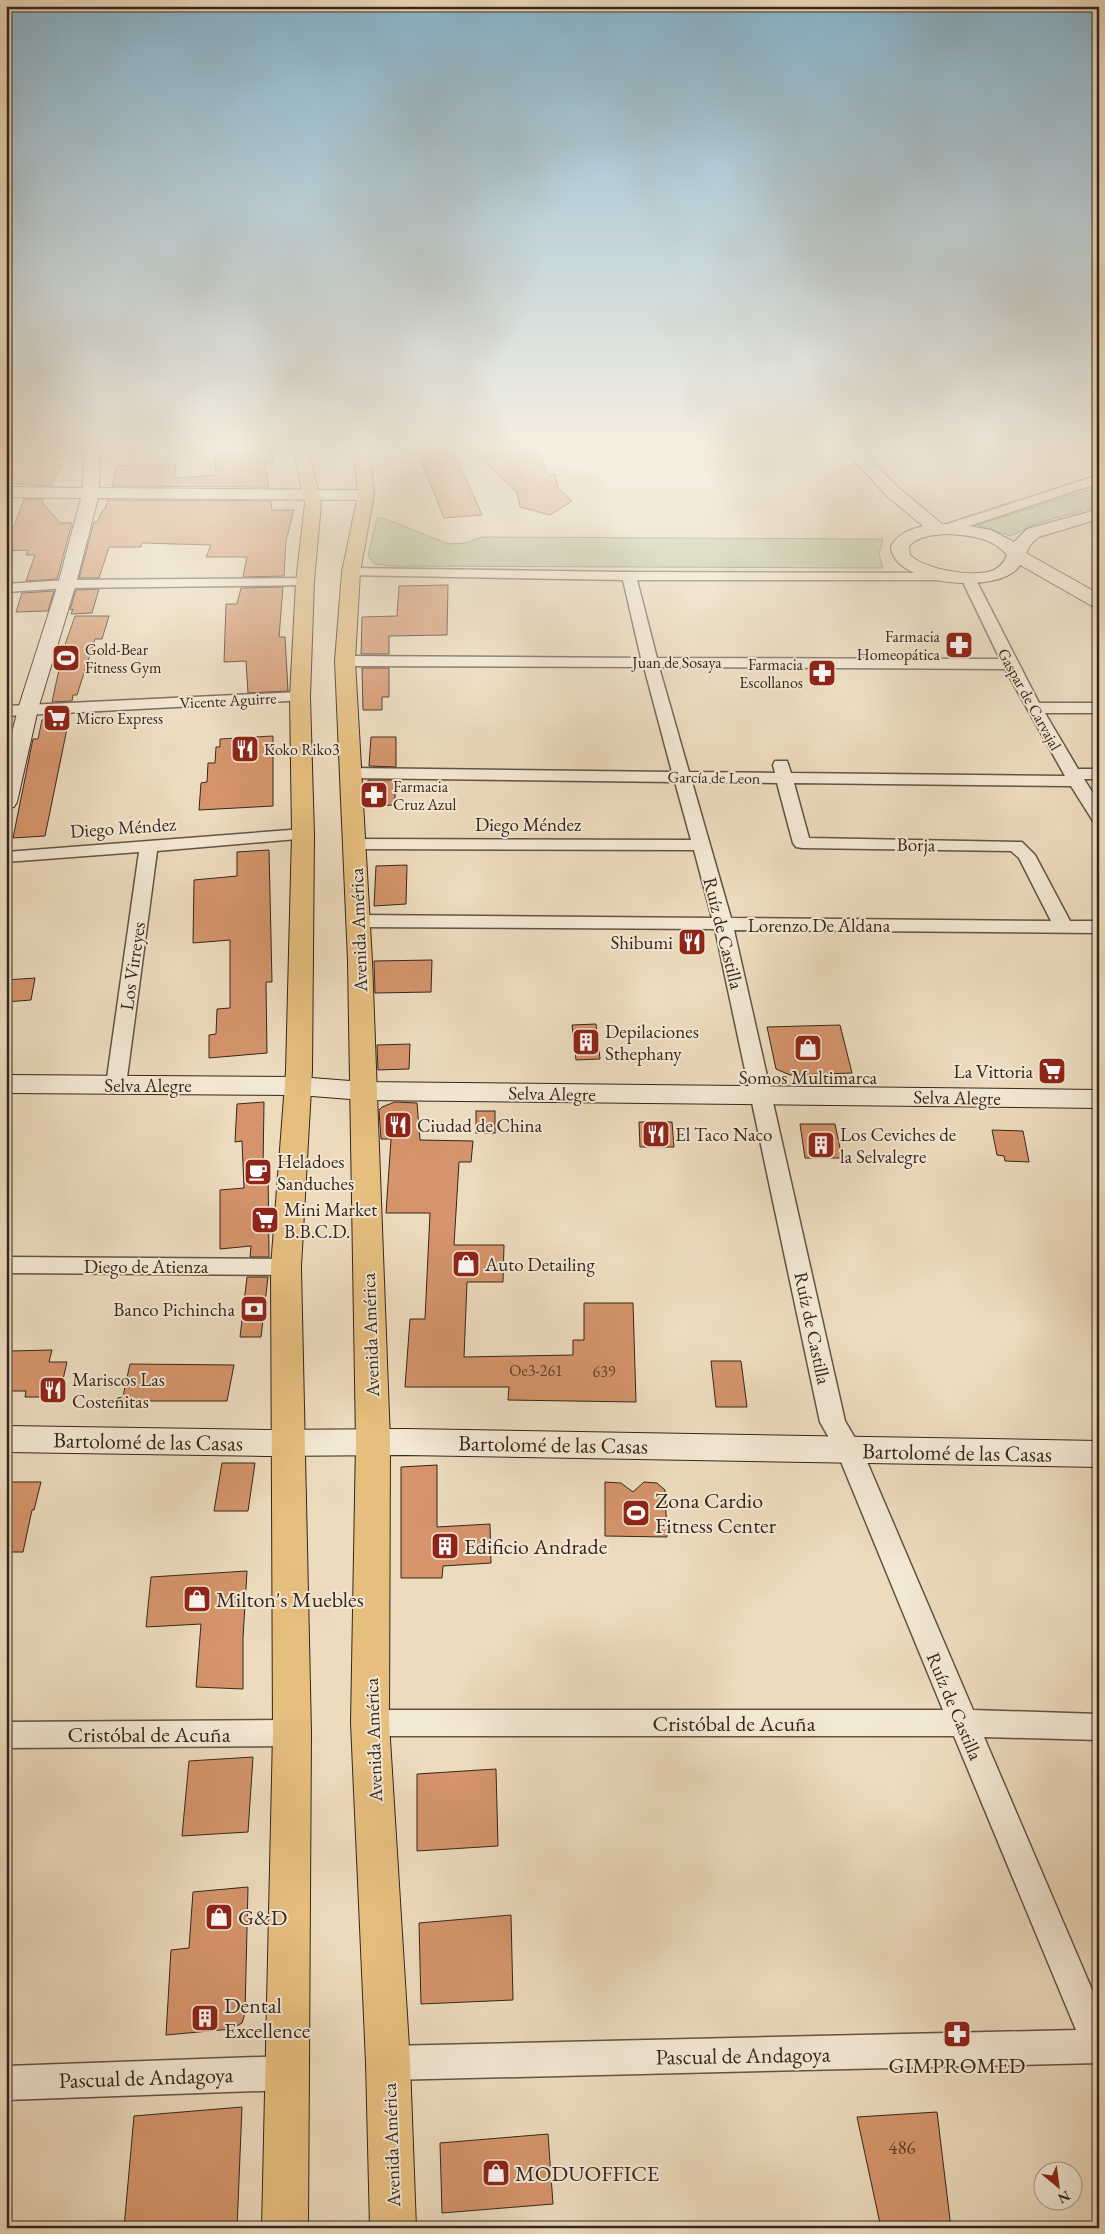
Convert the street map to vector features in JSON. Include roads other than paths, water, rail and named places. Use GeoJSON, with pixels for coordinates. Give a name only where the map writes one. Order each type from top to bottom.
{"type":"FeatureCollection","features":[{"type":"Feature","properties":{"kind":"main road"},"geometry":{"type":"LineString","coordinates":[[285,2228],[292,1733],[286,1267],[299,1086],[303,834],[300,697],[308,549]]}},
{"type":"Feature","properties":{"kind":"main road","name":"Avenida América"},"geometry":{"type":"LineString","coordinates":[[355,549],[350,572],[345,661],[358,921],[373,1441],[370,1723],[388,2063],[393,2228]]}},
{"type":"Feature","properties":{"kind":"street"},"geometry":{"type":"LineString","coordinates":[[6,802],[28,709],[67,584],[76,549]]}},
{"type":"Feature","properties":{"kind":"street"},"geometry":{"type":"LineString","coordinates":[[899,549],[900,555],[907,562],[934,574],[960,577]]}},
{"type":"Feature","properties":{"kind":"street"},"geometry":{"type":"LineString","coordinates":[[1012,549],[1016,555],[1099,602]]}},
{"type":"Feature","properties":{"kind":"street"},"geometry":{"type":"LineString","coordinates":[[994,574],[1011,566],[1019,549]]}},
{"type":"Feature","properties":{"kind":"street"},"geometry":{"type":"LineString","coordinates":[[350,572],[629,576],[960,577],[994,574],[1063,582]]}},
{"type":"Feature","properties":{"kind":"street","name":"Ruíz de Castilla"},"geometry":{"type":"LineString","coordinates":[[629,576],[650,662],[724,924],[833,1422],[849,1450],[1099,2046]]}},
{"type":"Feature","properties":{"kind":"street","name":"Gaspar de Carvajal"},"geometry":{"type":"LineString","coordinates":[[960,577],[1036,708],[1072,775],[1099,817]]}},
{"type":"Feature","properties":{"kind":"street"},"geometry":{"type":"LineString","coordinates":[[6,588],[67,584],[305,582]]}},
{"type":"Feature","properties":{"kind":"street","name":"Juan de Sosaya"},"geometry":{"type":"LineString","coordinates":[[345,661],[1010,664]]}},
{"type":"Feature","properties":{"kind":"street","name":"Vicente Aguirre"},"geometry":{"type":"LineString","coordinates":[[6,710],[300,697]]}},
{"type":"Feature","properties":{"kind":"street"},"geometry":{"type":"LineString","coordinates":[[1036,708],[1099,708]]}},
{"type":"Feature","properties":{"kind":"street","name":"García de Leon"},"geometry":{"type":"LineString","coordinates":[[351,766],[1099,774]]}},
{"type":"Feature","properties":{"kind":"street","name":"Borja"},"geometry":{"type":"LineString","coordinates":[[783,771],[802,843],[1016,846],[1026,855],[1059,917],[1062,927]]}},
{"type":"Feature","properties":{"kind":"street","name":"Diego Méndez"},"geometry":{"type":"LineString","coordinates":[[6,857],[303,834]]}},
{"type":"Feature","properties":{"kind":"street","name":"Diego Méndez"},"geometry":{"type":"LineString","coordinates":[[354,844],[702,846]]}},
{"type":"Feature","properties":{"kind":"street","name":"Los Virreyes"},"geometry":{"type":"LineString","coordinates":[[116,1085],[149,847]]}},
{"type":"Feature","properties":{"kind":"street","name":"Lorenzo De Aldana"},"geometry":{"type":"LineString","coordinates":[[358,921],[1099,927]]}},
{"type":"Feature","properties":{"kind":"street","name":"Selva Alegre"},"geometry":{"type":"LineString","coordinates":[[6,1084],[299,1086],[363,1091],[1099,1099]]}},
{"type":"Feature","properties":{"kind":"street","name":"Diego de Atienza"},"geometry":{"type":"LineString","coordinates":[[6,1265],[286,1267]]}},
{"type":"Feature","properties":{"kind":"street","name":"Bartolomé de las Casas"},"geometry":{"type":"LineString","coordinates":[[6,1439],[288,1443],[373,1441],[1099,1454]]}},
{"type":"Feature","properties":{"kind":"street","name":"Cristóbal de Acuña"},"geometry":{"type":"LineString","coordinates":[[370,1723],[963,1723],[1099,1727]]}},
{"type":"Feature","properties":{"kind":"street","name":"Cristóbal de Acuña"},"geometry":{"type":"LineString","coordinates":[[6,1735],[292,1733]]}},
{"type":"Feature","properties":{"kind":"street","name":"Pascual de Andagoya"},"geometry":{"type":"LineString","coordinates":[[388,2063],[1099,2046]]}},
{"type":"Feature","properties":{"kind":"street","name":"Pascual de Andagoya"},"geometry":{"type":"LineString","coordinates":[[6,2083],[286,2073]]}},
{"type":"Feature","properties":{"kind":"place","name":"Farmacia Homeopática"},"geometry":{"type":"Point","coordinates":[959,645]}},
{"type":"Feature","properties":{"kind":"place","name":"Gold-Bear Fitness Gym"},"geometry":{"type":"Point","coordinates":[66,658]}},
{"type":"Feature","properties":{"kind":"place","name":"Farmacia Escollanos"},"geometry":{"type":"Point","coordinates":[822,673]}},
{"type":"Feature","properties":{"kind":"place","name":"Micro Express"},"geometry":{"type":"Point","coordinates":[57,718]}},
{"type":"Feature","properties":{"kind":"place","name":"Koko Riko3"},"geometry":{"type":"Point","coordinates":[245,749]}},
{"type":"Feature","properties":{"kind":"place","name":"Farmacia Cruz Azul"},"geometry":{"type":"Point","coordinates":[374,795]}},
{"type":"Feature","properties":{"kind":"place","name":"Shibumi"},"geometry":{"type":"Point","coordinates":[692,942]}},
{"type":"Feature","properties":{"kind":"place","name":"Depilaciones Sthephany"},"geometry":{"type":"Point","coordinates":[586,1042]}},
{"type":"Feature","properties":{"kind":"place","name":"Somos Multimarca"},"geometry":{"type":"Point","coordinates":[808,1048]}},
{"type":"Feature","properties":{"kind":"place","name":"La Vittoria"},"geometry":{"type":"Point","coordinates":[1052,1071]}},
{"type":"Feature","properties":{"kind":"place","name":"Ciudad de China"},"geometry":{"type":"Point","coordinates":[398,1125]}},
{"type":"Feature","properties":{"kind":"place","name":"El Taco Naco"},"geometry":{"type":"Point","coordinates":[656,1134]}},
{"type":"Feature","properties":{"kind":"place","name":"Los Ceviches de la Selvalegre"},"geometry":{"type":"Point","coordinates":[821,1145]}},
{"type":"Feature","properties":{"kind":"place","name":"Heladoes Sanduches"},"geometry":{"type":"Point","coordinates":[258,1172]}},
{"type":"Feature","properties":{"kind":"place","name":"Mini Market B.B.C.D."},"geometry":{"type":"Point","coordinates":[265,1220]}},
{"type":"Feature","properties":{"kind":"place","name":"Auto Detailing"},"geometry":{"type":"Point","coordinates":[466,1264]}},
{"type":"Feature","properties":{"kind":"place","name":"Banco Pichincha"},"geometry":{"type":"Point","coordinates":[254,1309]}},
{"type":"Feature","properties":{"kind":"place","name":"Mariscos Las Costeñitas"},"geometry":{"type":"Point","coordinates":[53,1390]}},
{"type":"Feature","properties":{"kind":"place","name":"Zona Cardio Fitness Center"},"geometry":{"type":"Point","coordinates":[636,1513]}},
{"type":"Feature","properties":{"kind":"place","name":"Edificio Andrade"},"geometry":{"type":"Point","coordinates":[445,1546]}},
{"type":"Feature","properties":{"kind":"place","name":"Milton's Muebles"},"geometry":{"type":"Point","coordinates":[197,1599]}},
{"type":"Feature","properties":{"kind":"place","name":"G&D"},"geometry":{"type":"Point","coordinates":[219,1917]}},
{"type":"Feature","properties":{"kind":"place","name":"Dental Excellence"},"geometry":{"type":"Point","coordinates":[205,2018]}},
{"type":"Feature","properties":{"kind":"place","name":"GIMPROMED"},"geometry":{"type":"Point","coordinates":[957,2034]}},
{"type":"Feature","properties":{"kind":"place","name":"MODUOFFICE"},"geometry":{"type":"Point","coordinates":[496,2173]}}]}
